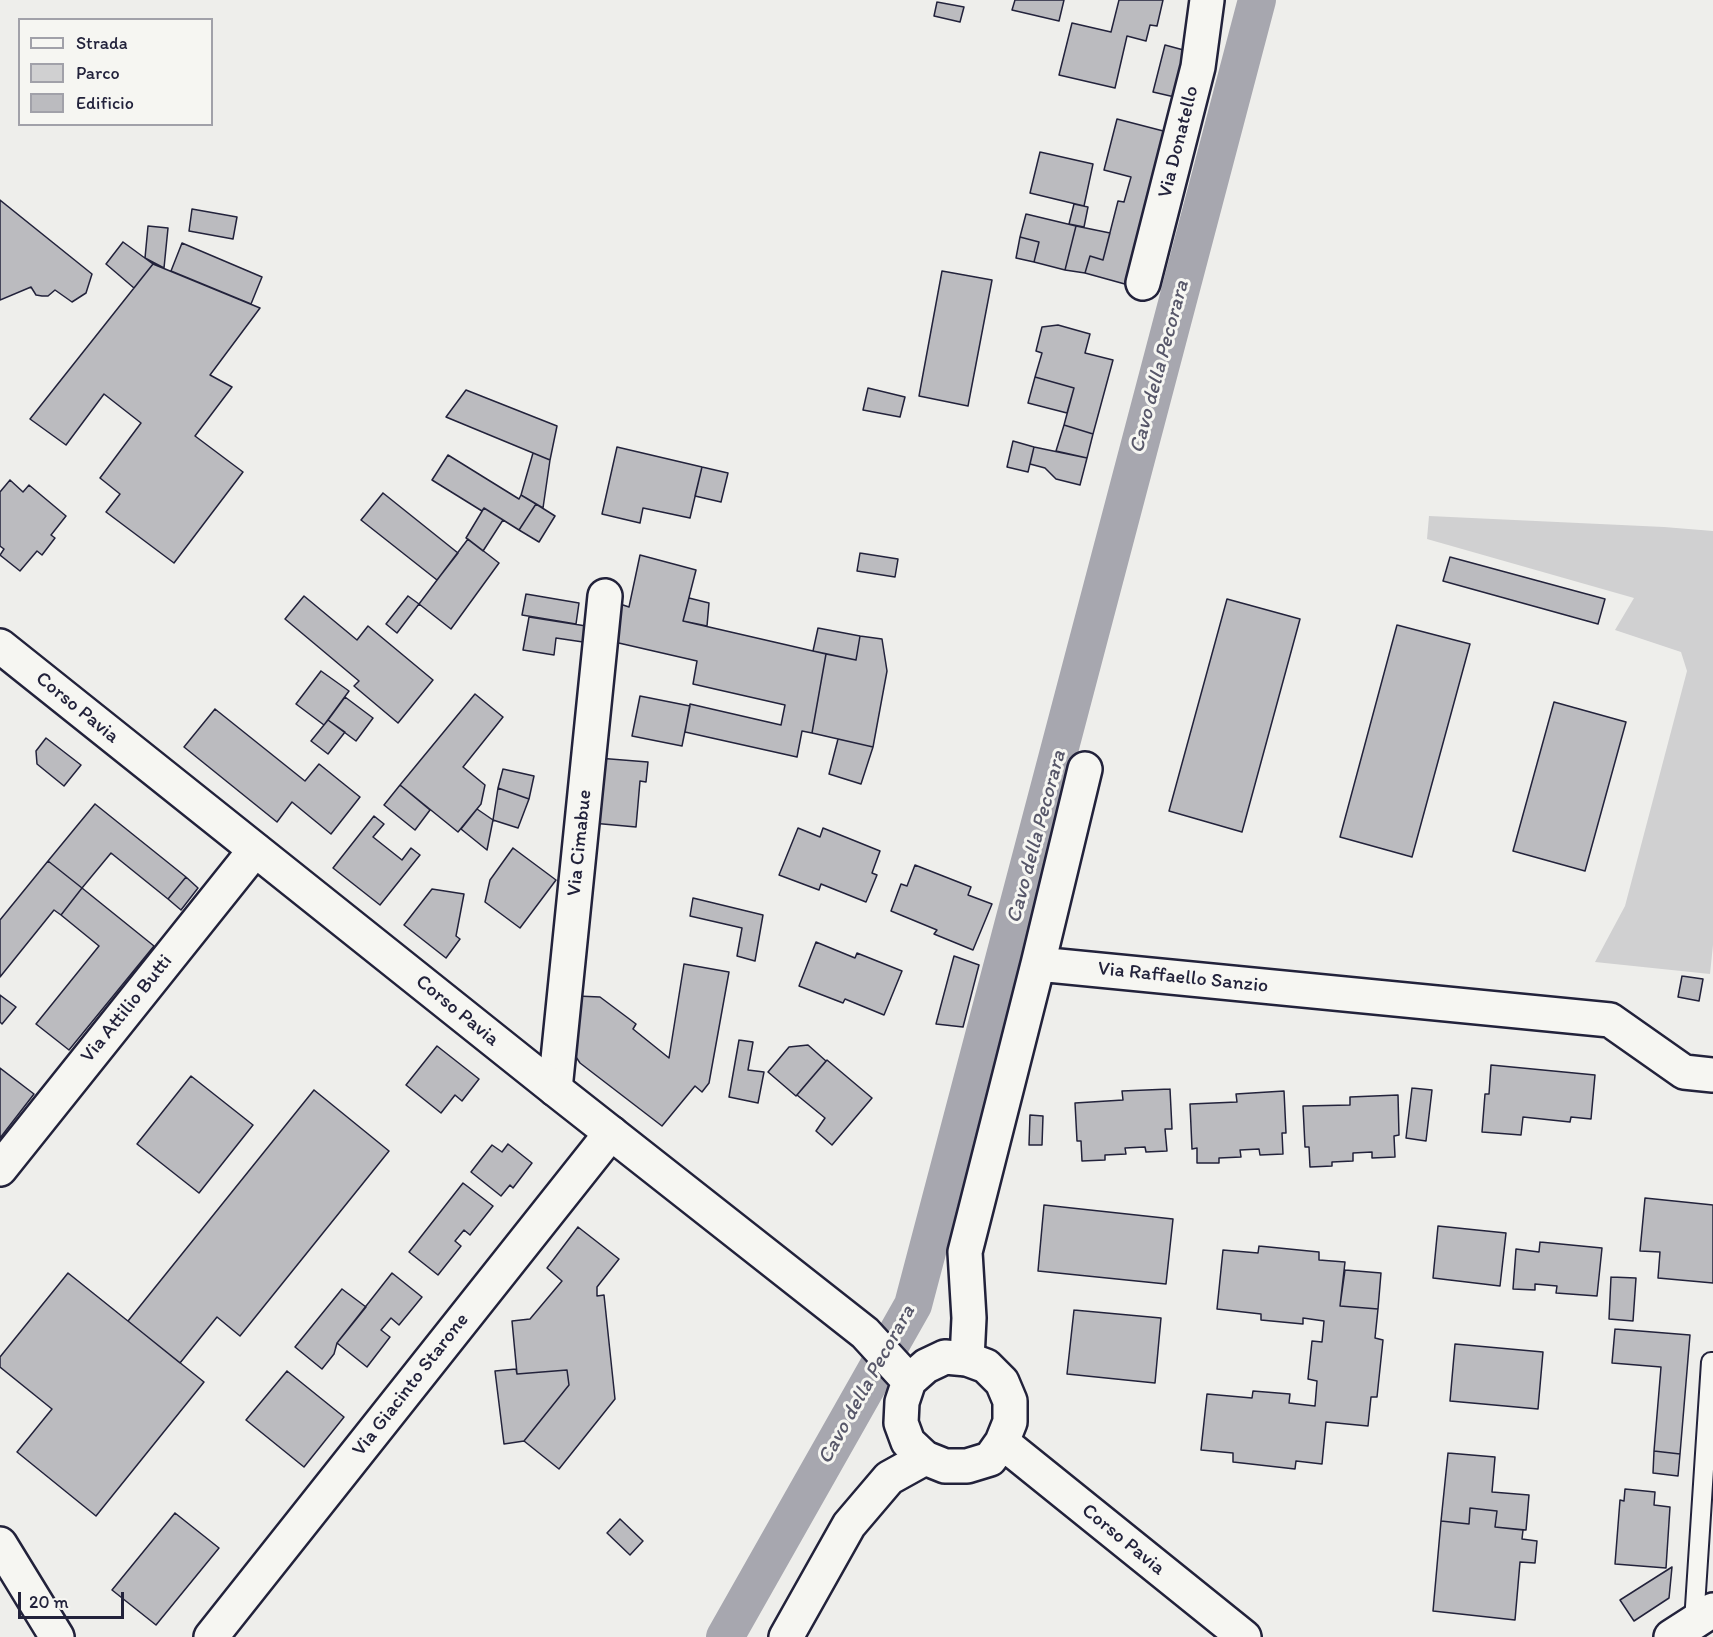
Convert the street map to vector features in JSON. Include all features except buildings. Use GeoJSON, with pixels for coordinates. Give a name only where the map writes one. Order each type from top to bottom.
{"type":"FeatureCollection","features":[{"type":"Feature","properties":{"kind":"street","name":"Via Donatello"},"geometry":{"type":"LineString","coordinates":[[1143,283],[1198,67],[1208,0]]}},
{"type":"Feature","properties":{"kind":"street","name":"Via Cimabue"},"geometry":{"type":"LineString","coordinates":[[555,1089],[605,596]]}},
{"type":"Feature","properties":{"kind":"street","name":"Corso Pavia"},"geometry":{"type":"LineString","coordinates":[[0,646],[865,1333],[908,1380]]}},
{"type":"Feature","properties":{"kind":"street"},"geometry":{"type":"LineString","coordinates":[[967,1359],[969,1318],[966,1252],[1084,769]]}},
{"type":"Feature","properties":{"kind":"street","name":"Via Attilio Butti"},"geometry":{"type":"LineString","coordinates":[[0,1169],[255,850]]}},
{"type":"Feature","properties":{"kind":"street","name":"Via Raffaello Sanzio"},"geometry":{"type":"LineString","coordinates":[[1038,964],[1610,1020],[1699,1074]]}},
{"type":"Feature","properties":{"kind":"street","name":"Via Giacinto Starone"},"geometry":{"type":"LineString","coordinates":[[211,1637],[611,1133]]}},
{"type":"Feature","properties":{"kind":"street"},"geometry":{"type":"LineString","coordinates":[[945,1358],[967,1359],[986,1366],[1002,1382],[1010,1401],[1010,1422],[1002,1442],[990,1459],[967,1466],[945,1466],[925,1458],[908,1442],[901,1423],[902,1402],[908,1380],[927,1366],[945,1358]]}},
{"type":"Feature","properties":{"kind":"street","name":"Corso Pavia"},"geometry":{"type":"LineString","coordinates":[[1002,1442],[1244,1637]]}},
{"type":"Feature","properties":{"kind":"street"},"geometry":{"type":"LineString","coordinates":[[786,1637],[849,1525],[889,1478],[925,1458]]}},
{"type":"Feature","properties":{"kind":"street"},"geometry":{"type":"LineString","coordinates":[[0,1544],[57,1637]]}},
{"type":"Feature","properties":{"kind":"lane"},"geometry":{"type":"LineString","coordinates":[[1693,1623],[1711,1362],[1713,1362]]}},
{"type":"Feature","properties":{"kind":"green space"},"geometry":{"type":"Polygon","coordinates":[[[1429,516],[1713,531],[1713,945],[1710,974],[1595,962],[1625,906],[1687,671],[1681,652],[1615,630],[1634,598],[1427,539],[1429,516]]]}},
{"type":"Feature","properties":{"kind":"waterway","name":"Cavo della Pecorara"},"geometry":{"type":"LineString","coordinates":[[725,1637],[913,1305],[1257,0]]}}]}
